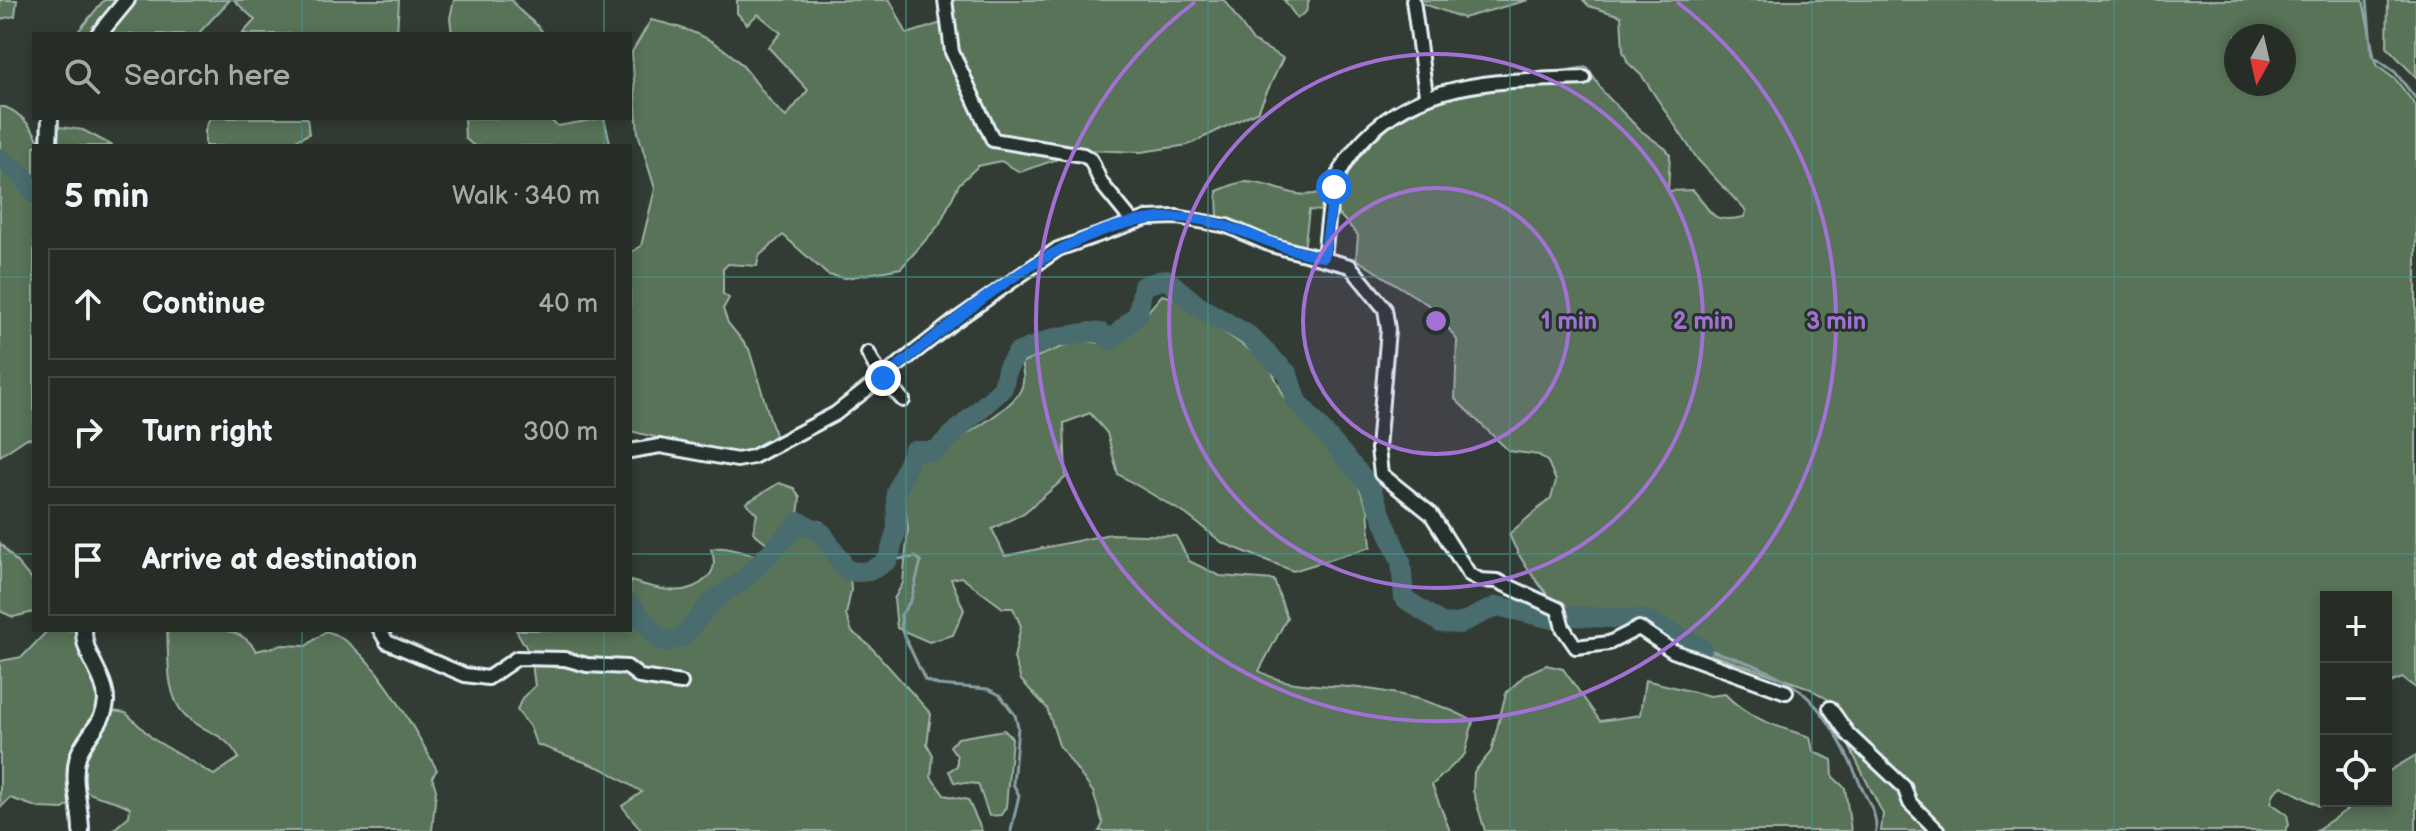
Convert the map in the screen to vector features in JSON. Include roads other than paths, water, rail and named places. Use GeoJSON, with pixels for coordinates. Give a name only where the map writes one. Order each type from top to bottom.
{"type":"FeatureCollection","features":[{"type":"Feature","properties":{"kind":"street"},"geometry":{"type":"LineString","coordinates":[[101,32],[127,0]]}},
{"type":"Feature","properties":{"kind":"street"},"geometry":{"type":"LineString","coordinates":[[945,0],[952,52],[993,140],[1083,155],[1091,160],[1107,191],[1132,221]]}},
{"type":"Feature","properties":{"kind":"street"},"geometry":{"type":"LineString","coordinates":[[1413,0],[1426,95]]}},
{"type":"Feature","properties":{"kind":"street"},"geometry":{"type":"LineString","coordinates":[[1324,257],[1334,187],[1353,150],[1380,122],[1426,95],[1517,81],[1584,78]]}},
{"type":"Feature","properties":{"kind":"street"},"geometry":{"type":"LineString","coordinates":[[49,144],[50,120]]}},
{"type":"Feature","properties":{"kind":"street"},"geometry":{"type":"LineString","coordinates":[[632,451],[660,446],[746,459],[835,414],[952,323],[1058,249],[1132,221],[1162,217],[1207,221],[1240,230],[1271,245],[1350,266],[1388,318],[1378,449],[1381,474],[1431,514],[1469,574],[1480,580],[1497,581],[1558,609],[1563,628],[1576,647],[1609,643],[1639,628],[1673,651],[1786,692]]}},
{"type":"Feature","properties":{"kind":"street"},"geometry":{"type":"LineString","coordinates":[[868,353],[883,378],[903,400]]}},
{"type":"Feature","properties":{"kind":"street"},"geometry":{"type":"LineString","coordinates":[[81,831],[76,767],[83,747],[103,715],[106,699],[102,682],[84,644],[84,632]]}},
{"type":"Feature","properties":{"kind":"street"},"geometry":{"type":"LineString","coordinates":[[381,632],[387,642],[465,675],[488,678],[517,658],[565,659],[587,665],[627,667],[640,677],[681,683]]}},
{"type":"Feature","properties":{"kind":"street"},"geometry":{"type":"LineString","coordinates":[[1830,708],[1848,734],[1904,787],[1910,803],[1938,831]]}},
{"type":"Feature","properties":{"kind":"waterway"},"geometry":{"type":"LineString","coordinates":[[2367,0],[2372,56],[2395,72],[2416,99]]}},
{"type":"Feature","properties":{"kind":"waterway"},"geometry":{"type":"LineString","coordinates":[[0,158],[25,178],[32,190]]}},
{"type":"Feature","properties":{"kind":"waterway"},"geometry":{"type":"LineString","coordinates":[[632,606],[658,639],[666,642],[684,636],[712,601],[744,579],[800,522],[822,533],[846,570],[863,572],[878,567],[888,560],[897,528],[896,492],[913,451],[935,451],[1003,388],[1007,369],[1017,353],[1054,338],[1090,332],[1101,333],[1111,340],[1138,314],[1143,286],[1166,279],[1198,306],[1248,335],[1288,374],[1296,400],[1369,485],[1401,562],[1404,598],[1441,623],[1459,624],[1497,606],[1553,619],[1574,616],[1645,620],[1702,648]]}},
{"type":"Feature","properties":{"kind":"waterway"},"geometry":{"type":"LineString","coordinates":[[888,560],[916,557],[921,561],[911,600],[901,615],[902,631],[925,680],[938,685],[988,689],[1000,695],[1015,715],[1018,727],[1013,784],[1019,795],[1011,831]]}},
{"type":"Feature","properties":{"kind":"waterway"},"geometry":{"type":"LineString","coordinates":[[1702,648],[1762,668],[1784,679],[1818,709],[1847,755],[1874,812],[1876,831]]}}]}
